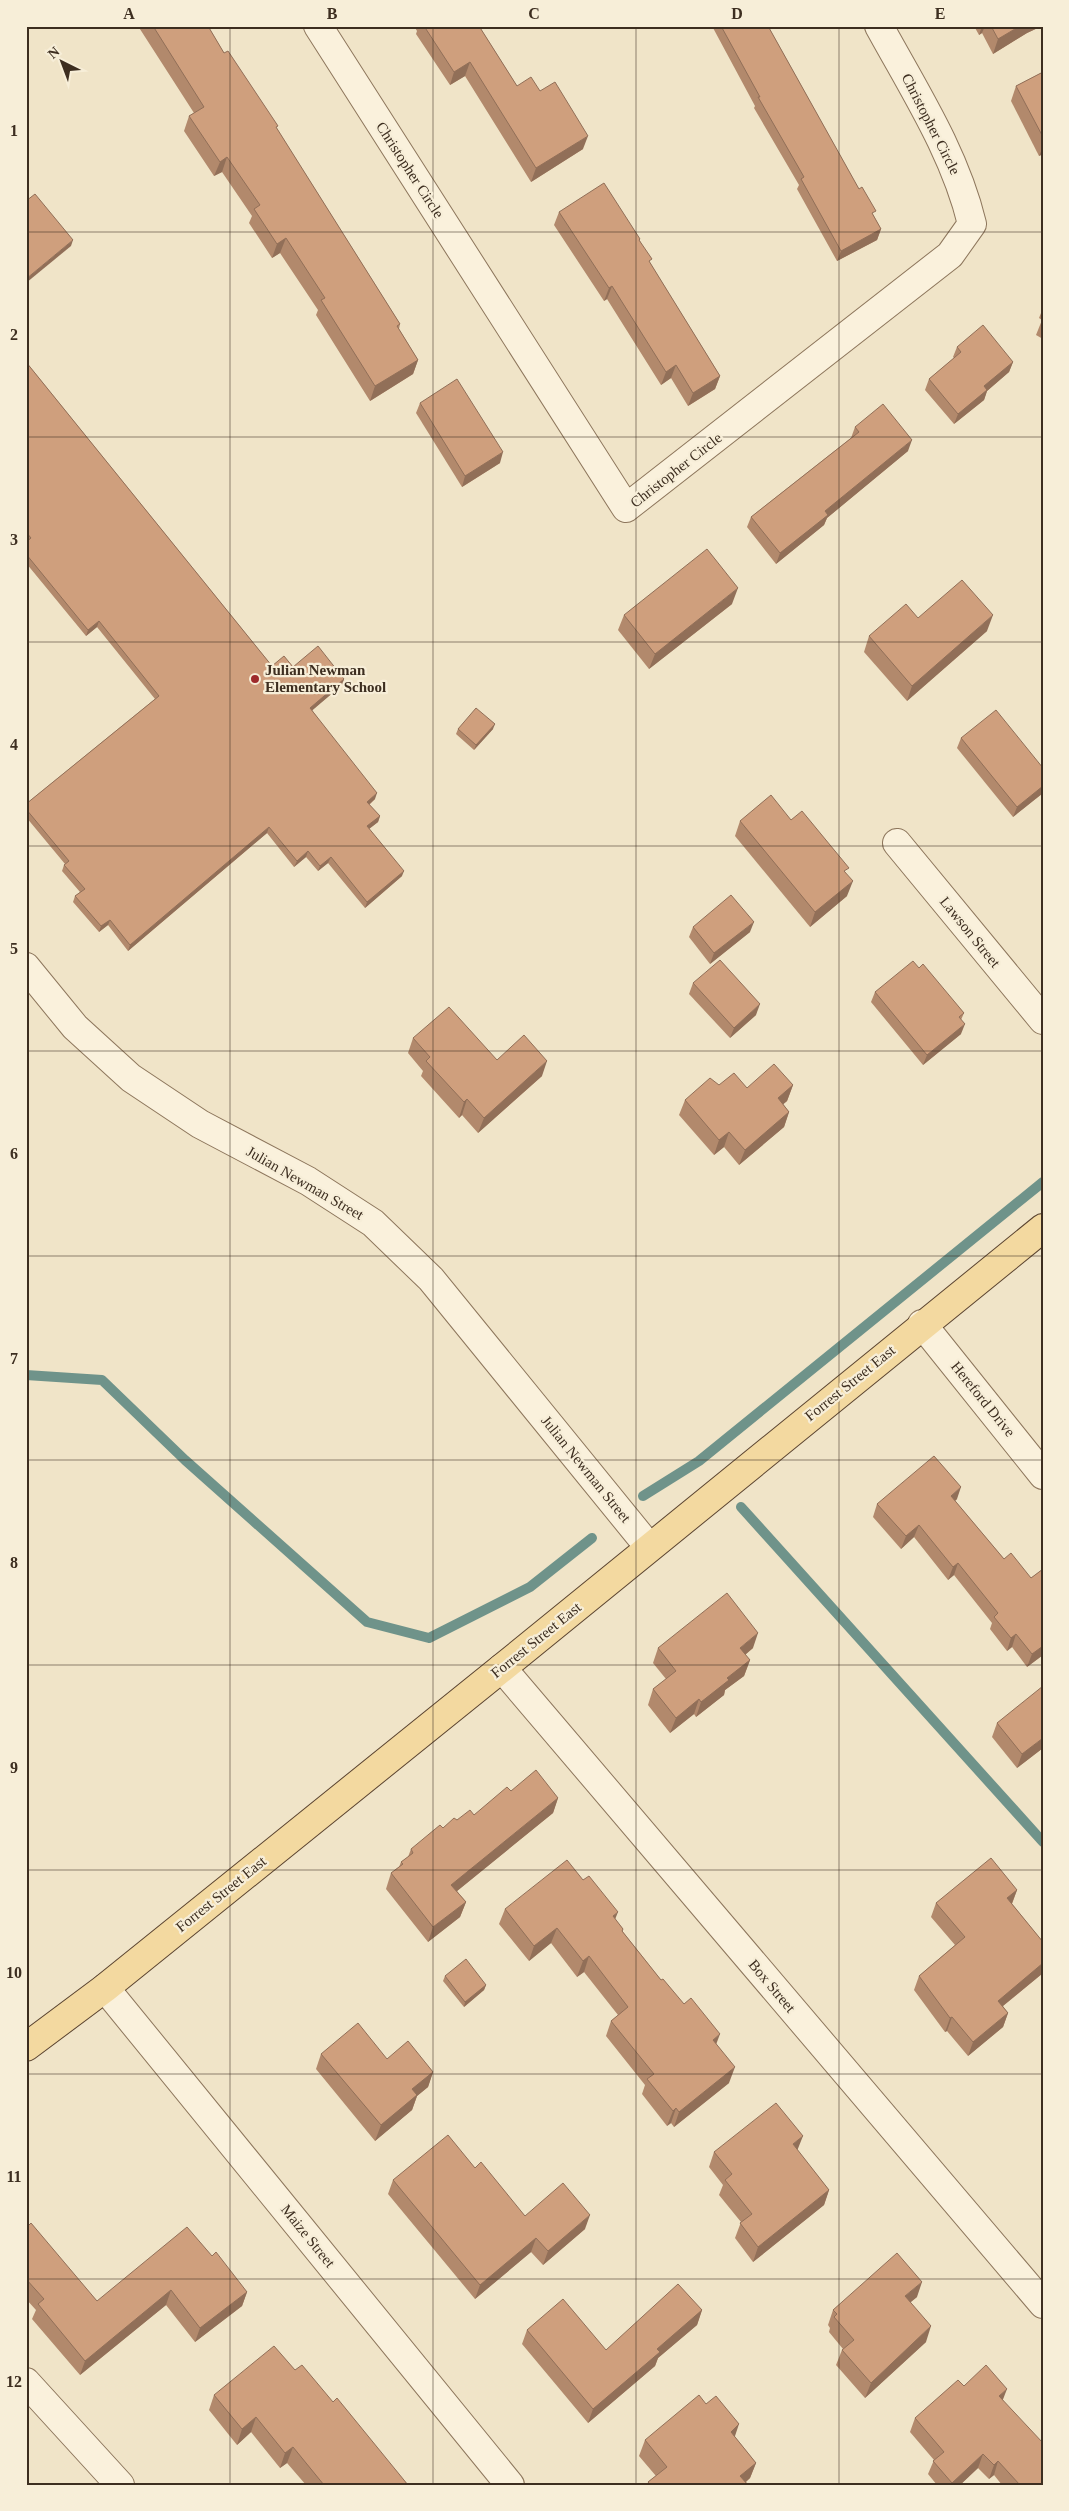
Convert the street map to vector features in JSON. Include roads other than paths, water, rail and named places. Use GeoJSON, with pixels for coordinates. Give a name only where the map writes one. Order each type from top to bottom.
{"type":"FeatureCollection","features":[{"type":"Feature","properties":{"kind":"main road","name":"Forrest Street East"},"geometry":{"type":"LineString","coordinates":[[26,2047],[105,1988],[502,1668],[922,1324],[1043,1228]]}},
{"type":"Feature","properties":{"kind":"street","name":"Christopher Circle"},"geometry":{"type":"LineString","coordinates":[[318,26],[626,508],[950,255],[972,224],[964,189],[950,156],[880,26]]}},
{"type":"Feature","properties":{"kind":"street","name":"Lawson Street"},"geometry":{"type":"LineString","coordinates":[[897,843],[1043,1020]]}},
{"type":"Feature","properties":{"kind":"street","name":"Julian Newman Street"},"geometry":{"type":"LineString","coordinates":[[26,967],[75,1027],[131,1078],[200,1124],[308,1181],[373,1223],[431,1279],[650,1547]]}},
{"type":"Feature","properties":{"kind":"street","name":"Hereford Drive"},"geometry":{"type":"LineString","coordinates":[[922,1324],[1043,1474]]}},
{"type":"Feature","properties":{"kind":"street","name":"Box Street"},"geometry":{"type":"LineString","coordinates":[[502,1668],[1043,2304]]}},
{"type":"Feature","properties":{"kind":"street","name":"Maize Street"},"geometry":{"type":"LineString","coordinates":[[105,1988],[510,2485]]}},
{"type":"Feature","properties":{"kind":"street"},"geometry":{"type":"LineString","coordinates":[[26,2382],[120,2485]]}},
{"type":"Feature","properties":{"kind":"waterway"},"geometry":{"type":"LineString","coordinates":[[643,1496],[699,1461],[1043,1182]]}},
{"type":"Feature","properties":{"kind":"waterway"},"geometry":{"type":"LineString","coordinates":[[26,1375],[102,1380],[185,1460],[367,1622],[429,1638],[530,1587],[592,1538]]}},
{"type":"Feature","properties":{"kind":"waterway"},"geometry":{"type":"LineString","coordinates":[[741,1507],[1043,1842]]}},
{"type":"Feature","properties":{"kind":"place","name":"Julian Newman Elementary School"},"geometry":{"type":"Point","coordinates":[255,679]}}]}
